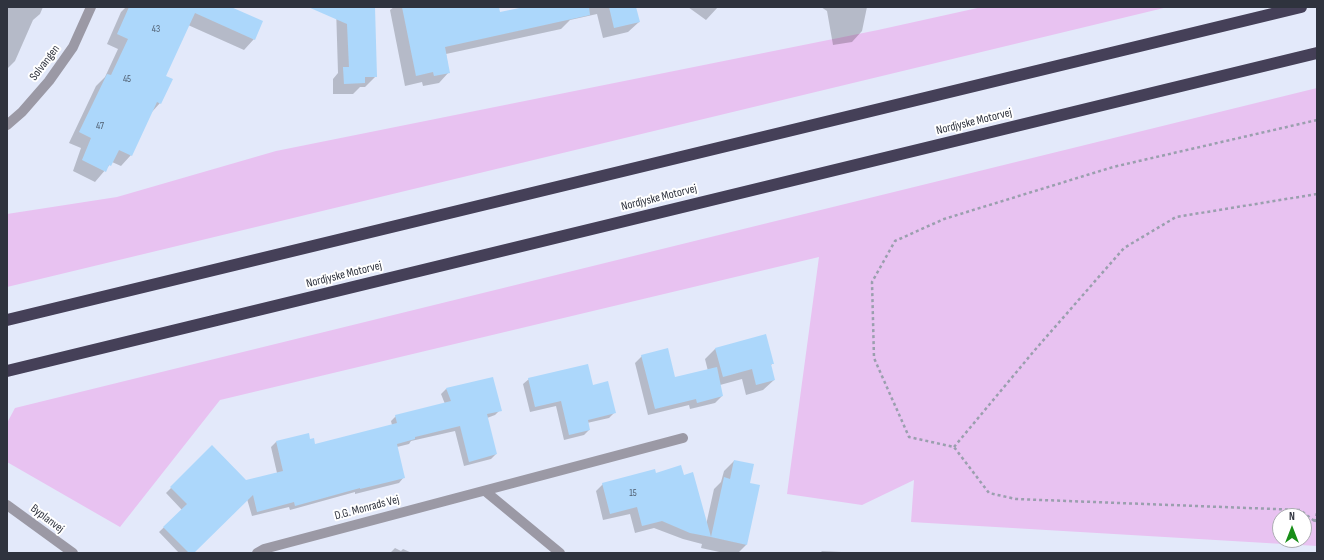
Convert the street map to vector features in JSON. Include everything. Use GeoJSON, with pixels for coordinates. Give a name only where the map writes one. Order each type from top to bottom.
{"type":"FeatureCollection","features":[{"type":"Feature","properties":{"kind":"highway"},"geometry":{"type":"LineString","coordinates":[[7,320],[1301,7]]}},
{"type":"Feature","properties":{"kind":"highway","name":"Nordjyske Motorvej"},"geometry":{"type":"LineString","coordinates":[[7,371],[1317,53]]}},
{"type":"Feature","properties":{"kind":"street","name":"Solvangen"},"geometry":{"type":"LineString","coordinates":[[7,125],[22,112],[49,82],[73,47],[91,7]]}},
{"type":"Feature","properties":{"kind":"street","name":"D.G. Monrads Vej"},"geometry":{"type":"LineString","coordinates":[[257,553],[264,549],[683,438]]}},
{"type":"Feature","properties":{"kind":"street"},"geometry":{"type":"LineString","coordinates":[[485,491],[560,553]]}},
{"type":"Feature","properties":{"kind":"street","name":"Byplanvej"},"geometry":{"type":"LineString","coordinates":[[7,505],[73,553]]}},
{"type":"Feature","properties":{"kind":"path"},"geometry":{"type":"LineString","coordinates":[[1316,522],[1300,510],[1016,499],[989,492],[954,447],[909,437],[874,358],[872,282],[895,241],[944,219],[1113,167],[1317,120]]}},
{"type":"Feature","properties":{"kind":"path"},"geometry":{"type":"LineString","coordinates":[[954,447],[1034,351],[1124,248],[1176,217],[1317,194]]}},
{"type":"Feature","properties":{"kind":"path"},"geometry":{"type":"LineString","coordinates":[[1316,522],[1317,513]]}},
{"type":"Feature","properties":{"kind":"shaded area"},"geometry":{"type":"Polygon","coordinates":[[[982,7],[1168,7],[7,287],[7,214],[117,197],[276,151],[878,30],[982,7]]]}},
{"type":"Feature","properties":{"kind":"shaded area"},"geometry":{"type":"Polygon","coordinates":[[[1317,88],[1317,546],[1312,546],[1312,508],[1272,508],[1272,543],[911,522],[914,480],[862,505],[787,494],[819,257],[220,400],[120,527],[7,462],[7,423],[15,408],[1317,88]]]}},
{"type":"Feature","properties":{"kind":"building"},"geometry":{"type":"Polygon","coordinates":[[[129,7],[231,7],[263,21],[255,40],[195,13],[166,76],[173,79],[161,104],[157,102],[132,156],[119,150],[111,166],[109,165],[106,172],[82,160],[91,138],[79,132],[107,74],[111,75],[128,39],[117,34],[129,7]]]}},
{"type":"Feature","properties":{"kind":"building"},"geometry":{"type":"Polygon","coordinates":[[[308,7],[375,7],[377,77],[365,77],[365,83],[344,84],[343,67],[349,67],[347,24],[308,7]]]}},
{"type":"Feature","properties":{"kind":"building"},"geometry":{"type":"Polygon","coordinates":[[[402,7],[499,7],[500,12],[524,7],[589,7],[590,15],[445,47],[450,73],[434,76],[433,72],[416,76],[402,7]]]}},
{"type":"Feature","properties":{"kind":"building"},"geometry":{"type":"Polygon","coordinates":[[[609,7],[636,7],[640,22],[614,28],[609,7]]]}},
{"type":"Feature","properties":{"kind":"building"},"geometry":{"type":"Polygon","coordinates":[[[766,334],[774,364],[771,364],[775,380],[756,385],[752,369],[723,377],[715,348],[766,334]]]}},
{"type":"Feature","properties":{"kind":"building"},"geometry":{"type":"Polygon","coordinates":[[[668,348],[675,377],[717,367],[723,396],[697,403],[696,399],[655,409],[641,355],[668,348]]]}},
{"type":"Feature","properties":{"kind":"building"},"geometry":{"type":"Polygon","coordinates":[[[588,364],[593,385],[608,381],[616,413],[588,420],[590,430],[569,435],[561,401],[535,407],[528,378],[588,364]]]}},
{"type":"Feature","properties":{"kind":"building"},"geometry":{"type":"Polygon","coordinates":[[[493,377],[502,411],[487,414],[497,454],[469,462],[460,426],[415,437],[415,439],[397,444],[405,478],[360,488],[295,506],[294,502],[257,512],[253,495],[194,553],[189,553],[163,527],[187,504],[170,487],[212,445],[246,480],[283,471],[276,441],[309,433],[310,439],[314,438],[315,444],[397,423],[395,415],[451,401],[446,388],[493,377]]]}},
{"type":"Feature","properties":{"kind":"building"},"geometry":{"type":"Polygon","coordinates":[[[734,460],[754,464],[750,483],[760,485],[747,545],[711,537],[724,477],[730,479],[734,460]]]}},
{"type":"Feature","properties":{"kind":"building"},"geometry":{"type":"Polygon","coordinates":[[[681,465],[684,475],[693,472],[711,537],[690,533],[662,521],[642,526],[637,507],[610,514],[602,483],[655,469],[656,473],[681,465]]]}}]}
